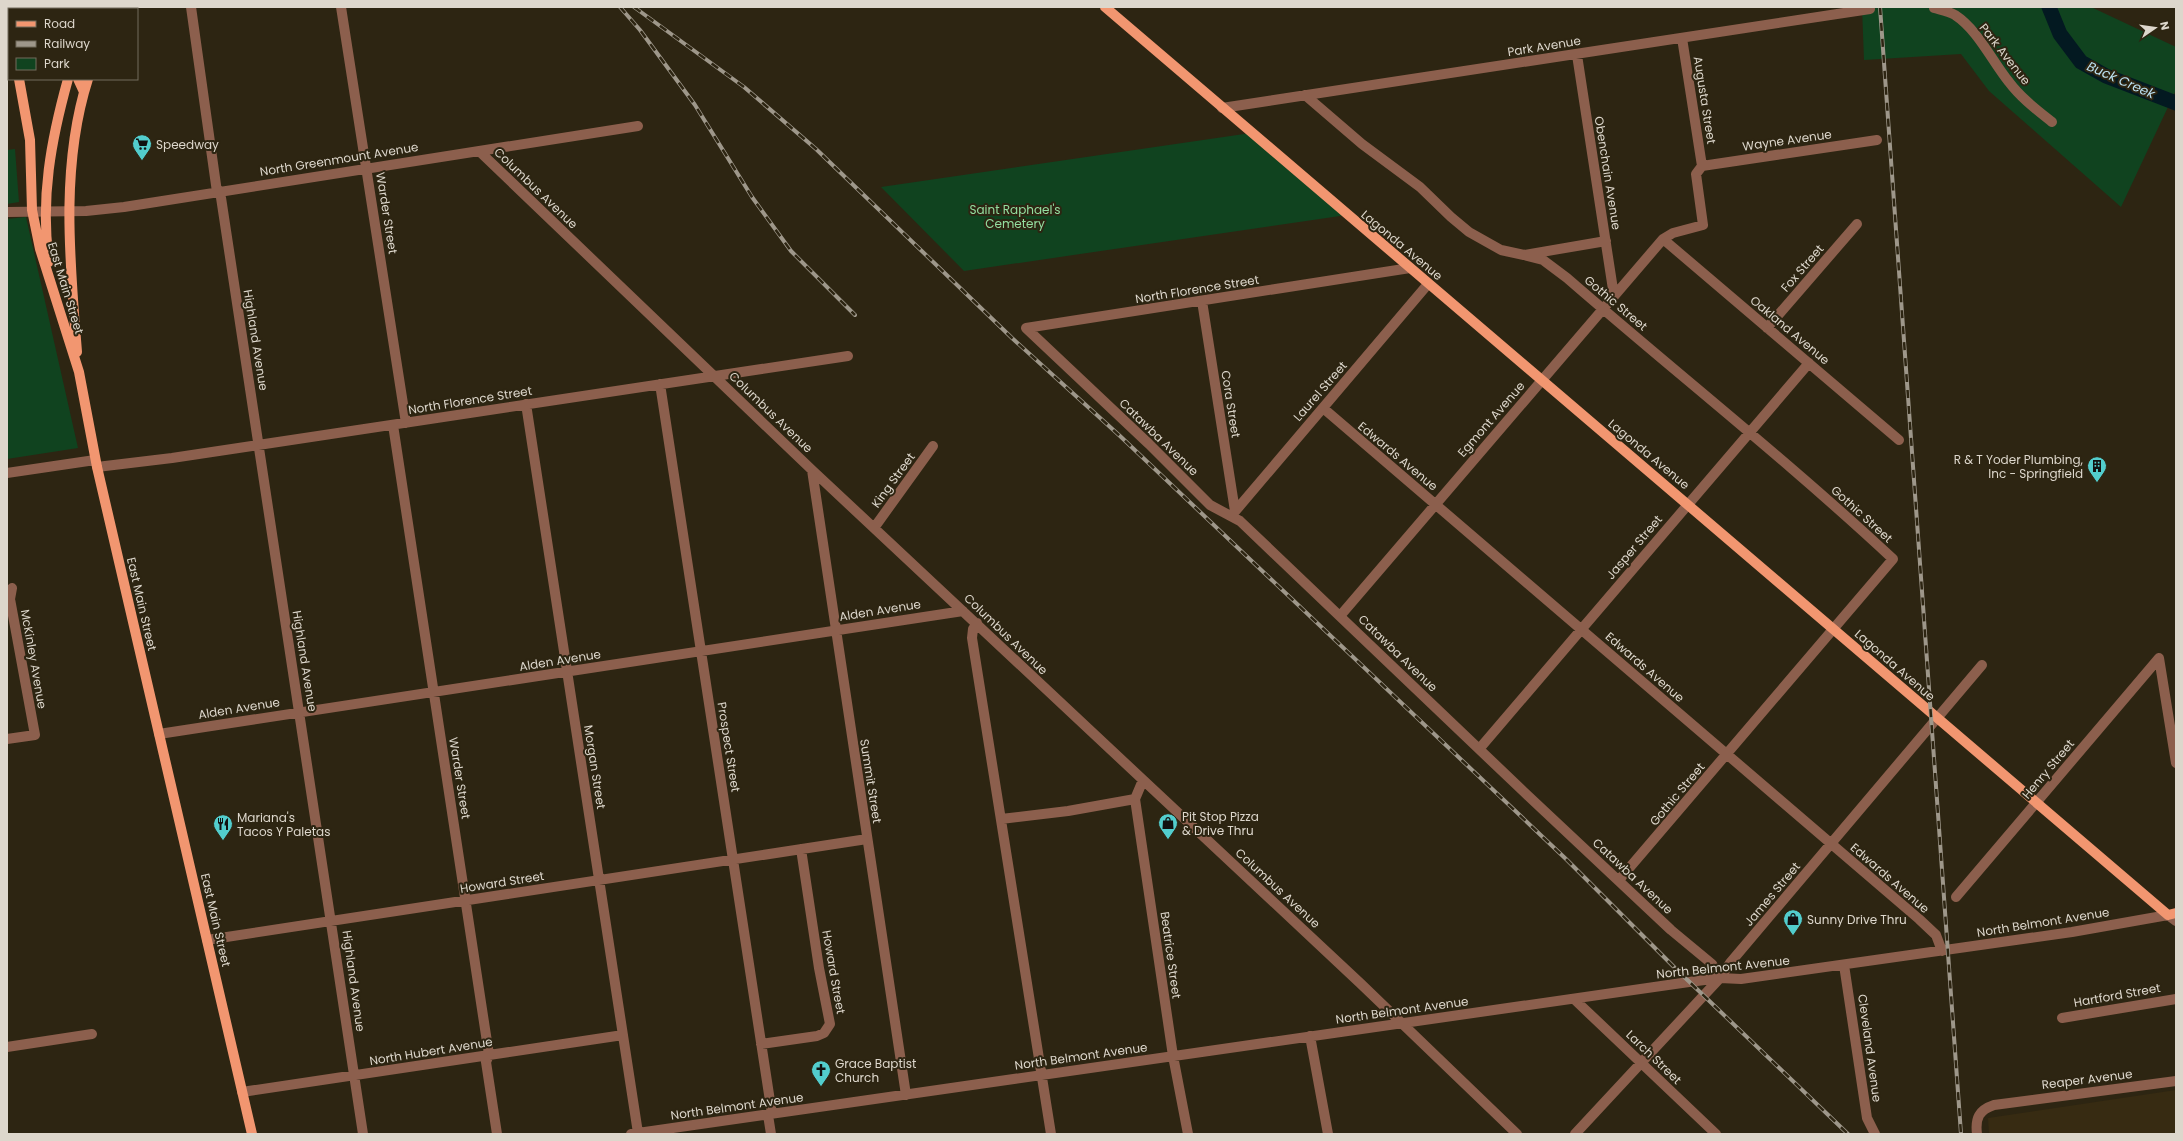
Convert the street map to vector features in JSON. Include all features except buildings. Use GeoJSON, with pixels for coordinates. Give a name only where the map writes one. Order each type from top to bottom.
{"type":"FeatureCollection","features":[{"type":"Feature","properties":{"kind":"main road","name":"Lagonda Avenue"},"geometry":{"type":"LineString","coordinates":[[1105,7],[1938,719],[2173,917]]}},
{"type":"Feature","properties":{"kind":"main road","name":"East Main Street"},"geometry":{"type":"LineString","coordinates":[[19,80],[30,140],[32,210],[40,249],[79,372],[96,463],[252,1134]]}},
{"type":"Feature","properties":{"kind":"main road"},"geometry":{"type":"LineString","coordinates":[[52,288],[47,246],[45,210],[47,173],[54,130],[68,80]]}},
{"type":"Feature","properties":{"kind":"main road"},"geometry":{"type":"LineString","coordinates":[[78,80],[84,92]]}},
{"type":"Feature","properties":{"kind":"main road"},"geometry":{"type":"LineString","coordinates":[[79,372],[70,269],[69,211],[73,153],[84,92],[88,80]]}},
{"type":"Feature","properties":{"kind":"street","name":"Highland Avenue"},"geometry":{"type":"LineString","coordinates":[[191,7],[332,921],[363,1134]]}},
{"type":"Feature","properties":{"kind":"street","name":"Warder Street"},"geometry":{"type":"LineString","coordinates":[[341,7],[406,422]]}},
{"type":"Feature","properties":{"kind":"street","name":"Park Avenue"},"geometry":{"type":"LineString","coordinates":[[1934,8],[1948,11],[1959,18],[1972,32],[2010,83],[2036,110],[2052,122]]}},
{"type":"Feature","properties":{"kind":"street","name":"Park Avenue"},"geometry":{"type":"LineString","coordinates":[[1222,108],[1870,9]]}},
{"type":"Feature","properties":{"kind":"street","name":"Augusta Street"},"geometry":{"type":"LineString","coordinates":[[1682,38],[1702,166]]}},
{"type":"Feature","properties":{"kind":"street","name":"Obenchain Avenue"},"geometry":{"type":"LineString","coordinates":[[1577,54],[1614,296]]}},
{"type":"Feature","properties":{"kind":"street","name":"Gothic Street"},"geometry":{"type":"LineString","coordinates":[[1305,95],[1362,144],[1420,187],[1451,218],[1469,232],[1502,250],[1543,260],[1749,432],[1854,522],[1893,559],[1619,880]]}},
{"type":"Feature","properties":{"kind":"street","name":"North Greenmount Avenue"},"geometry":{"type":"LineString","coordinates":[[7,212],[32,210],[69,211],[124,207],[638,126]]}},
{"type":"Feature","properties":{"kind":"street","name":"Wayne Avenue"},"geometry":{"type":"LineString","coordinates":[[1702,166],[1877,140]]}},
{"type":"Feature","properties":{"kind":"street","name":"Columbus Avenue"},"geometry":{"type":"LineString","coordinates":[[479,151],[715,375],[812,470],[977,623],[1402,1023],[1517,1134]]}},
{"type":"Feature","properties":{"kind":"street"},"geometry":{"type":"LineString","coordinates":[[1663,239],[1674,233],[1703,225],[1696,174],[1702,166]]}},
{"type":"Feature","properties":{"kind":"street","name":"Fox Street"},"geometry":{"type":"LineString","coordinates":[[1767,328],[1857,224]]}},
{"type":"Feature","properties":{"kind":"street","name":"Egmont Avenue"},"geometry":{"type":"LineString","coordinates":[[1340,616],[1663,239]]}},
{"type":"Feature","properties":{"kind":"street","name":"Oakland Avenue"},"geometry":{"type":"LineString","coordinates":[[1663,239],[1899,440]]}},
{"type":"Feature","properties":{"kind":"street","name":"Gothic Street"},"geometry":{"type":"LineString","coordinates":[[1524,255],[1606,241]]}},
{"type":"Feature","properties":{"kind":"street","name":"North Florence Street"},"geometry":{"type":"LineString","coordinates":[[1054,354],[1026,328],[1410,268]]}},
{"type":"Feature","properties":{"kind":"street","name":"Laurel Street"},"geometry":{"type":"LineString","coordinates":[[1233,513],[1428,284]]}},
{"type":"Feature","properties":{"kind":"street","name":"Cora Street"},"geometry":{"type":"LineString","coordinates":[[1202,301],[1233,513]]}},
{"type":"Feature","properties":{"kind":"street","name":"Catawba Avenue"},"geometry":{"type":"LineString","coordinates":[[1054,354],[1149,444],[1210,505],[1221,512],[1233,513],[1671,930],[1712,964],[1720,978]]}},
{"type":"Feature","properties":{"kind":"street","name":"North Florence Street"},"geometry":{"type":"LineString","coordinates":[[7,474],[259,445],[848,356]]}},
{"type":"Feature","properties":{"kind":"street","name":"Jasper Street"},"geometry":{"type":"LineString","coordinates":[[1480,748],[1809,363]]}},
{"type":"Feature","properties":{"kind":"street","name":"Prospect Street"},"geometry":{"type":"LineString","coordinates":[[660,384],[761,1044],[771,1134]]}},
{"type":"Feature","properties":{"kind":"street","name":"Morgan Street"},"geometry":{"type":"LineString","coordinates":[[526,404],[623,1034],[634,1134]]}},
{"type":"Feature","properties":{"kind":"street","name":"Edwards Avenue"},"geometry":{"type":"LineString","coordinates":[[1322,408],[1831,844],[1936,936],[1942,951]]}},
{"type":"Feature","properties":{"kind":"street","name":"Warder Street"},"geometry":{"type":"LineString","coordinates":[[393,424],[489,1055],[486,1062],[497,1134]]}},
{"type":"Feature","properties":{"kind":"street","name":"King Street"},"geometry":{"type":"LineString","coordinates":[[874,528],[933,446]]}},
{"type":"Feature","properties":{"kind":"street","name":"Summit Street"},"geometry":{"type":"LineString","coordinates":[[812,470],[906,1095]]}},
{"type":"Feature","properties":{"kind":"street","name":"McKinley Avenue"},"geometry":{"type":"LineString","coordinates":[[7,739],[35,735],[10,598],[12,588]]}},
{"type":"Feature","properties":{"kind":"street","name":"Alden Avenue"},"geometry":{"type":"LineString","coordinates":[[160,734],[964,611]]}},
{"type":"Feature","properties":{"kind":"street"},"geometry":{"type":"LineString","coordinates":[[977,623],[973,629],[972,638],[1040,1076],[1051,1134]]}},
{"type":"Feature","properties":{"kind":"street","name":"Henry Street"},"geometry":{"type":"LineString","coordinates":[[1956,897],[2159,658],[2176,763]]}},
{"type":"Feature","properties":{"kind":"street","name":"James Street"},"geometry":{"type":"LineString","coordinates":[[1575,1134],[1720,978],[1730,963],[1938,719],[1982,665]]}},
{"type":"Feature","properties":{"kind":"street"},"geometry":{"type":"LineString","coordinates":[[1001,819],[1068,811],[1135,799],[1143,780]]}},
{"type":"Feature","properties":{"kind":"street","name":"Beatrice Street"},"geometry":{"type":"LineString","coordinates":[[1135,799],[1173,1056],[1188,1134]]}},
{"type":"Feature","properties":{"kind":"street","name":"Howard Street"},"geometry":{"type":"LineString","coordinates":[[207,940],[867,839]]}},
{"type":"Feature","properties":{"kind":"street","name":"Howard Street"},"geometry":{"type":"LineString","coordinates":[[761,1044],[817,1036],[824,1033],[830,1024],[816,953],[802,849]]}},
{"type":"Feature","properties":{"kind":"street","name":"North Belmont Avenue"},"geometry":{"type":"LineString","coordinates":[[634,1134],[661,1132],[1310,1036],[1720,978],[1741,979],[2173,917]]}},
{"type":"Feature","properties":{"kind":"street","name":"Cleveland Avenue"},"geometry":{"type":"LineString","coordinates":[[1844,965],[1867,1118],[1875,1134]]}},
{"type":"Feature","properties":{"kind":"street","name":"Larch Street"},"geometry":{"type":"LineString","coordinates":[[1574,999],[1716,1134]]}},
{"type":"Feature","properties":{"kind":"street","name":"Hartford Street"},"geometry":{"type":"LineString","coordinates":[[2062,1018],[2176,999]]}},
{"type":"Feature","properties":{"kind":"street"},"geometry":{"type":"LineString","coordinates":[[7,1047],[92,1034]]}},
{"type":"Feature","properties":{"kind":"street","name":"North Hubert Avenue"},"geometry":{"type":"LineString","coordinates":[[242,1092],[623,1034]]}},
{"type":"Feature","properties":{"kind":"street"},"geometry":{"type":"LineString","coordinates":[[1310,1036],[1328,1134]]}},
{"type":"Feature","properties":{"kind":"street","name":"Reaper Avenue"},"geometry":{"type":"LineString","coordinates":[[1978,1134],[1977,1118],[1980,1112],[1985,1108],[2002,1104],[2176,1081]]}},
{"type":"Feature","properties":{"kind":"shaded area"},"geometry":{"type":"Polygon","coordinates":[[[2176,1090],[2176,1134],[1989,1134],[1988,1118],[2176,1090]]]}},
{"type":"Feature","properties":{"kind":"green space"},"geometry":{"type":"Polygon","coordinates":[[[1862,7],[2091,7],[2176,47],[2176,90],[2121,207],[1989,91],[1961,54],[1864,60],[1862,7]]]}},
{"type":"Feature","properties":{"kind":"green space","name":"Saint Raphael's Cemetery"},"geometry":{"type":"Polygon","coordinates":[[[1251,133],[1347,215],[964,271],[881,187],[1251,133]]]}},
{"type":"Feature","properties":{"kind":"green space"},"geometry":{"type":"Polygon","coordinates":[[[15,149],[19,202],[7,204],[7,150],[15,149]]]}},
{"type":"Feature","properties":{"kind":"green space"},"geometry":{"type":"Polygon","coordinates":[[[26,217],[78,448],[7,459],[7,219],[26,217]]]}},
{"type":"Feature","properties":{"kind":"waterway","name":"Buck Creek"},"geometry":{"type":"LineString","coordinates":[[2049,7],[2060,34],[2081,62],[2106,76],[2176,103]]}},
{"type":"Feature","properties":{"kind":"railway"},"geometry":{"type":"LineString","coordinates":[[620,7],[640,30],[695,105],[752,197],[791,251],[855,315]]}},
{"type":"Feature","properties":{"kind":"railway"},"geometry":{"type":"LineString","coordinates":[[634,7],[744,87],[816,149],[1012,338],[1120,436],[1567,860],[1676,969],[1848,1134]]}},
{"type":"Feature","properties":{"kind":"railway"},"geometry":{"type":"LineString","coordinates":[[1880,7],[1961,1134]]}},
{"type":"Feature","properties":{"kind":"place","name":"Speedway"},"geometry":{"type":"Point","coordinates":[142,161]}},
{"type":"Feature","properties":{"kind":"place","name":"R & T Yoder Plumbing, Inc - Springfield"},"geometry":{"type":"Point","coordinates":[2097,483]}},
{"type":"Feature","properties":{"kind":"place","name":"Pit Stop Pizza & Drive Thru"},"geometry":{"type":"Point","coordinates":[1168,840]}},
{"type":"Feature","properties":{"kind":"place","name":"Mariana's Tacos Y Paletas"},"geometry":{"type":"Point","coordinates":[223,841]}},
{"type":"Feature","properties":{"kind":"place","name":"Sunny Drive Thru"},"geometry":{"type":"Point","coordinates":[1793,936]}},
{"type":"Feature","properties":{"kind":"place","name":"Grace Baptist Church"},"geometry":{"type":"Point","coordinates":[821,1087]}}]}
